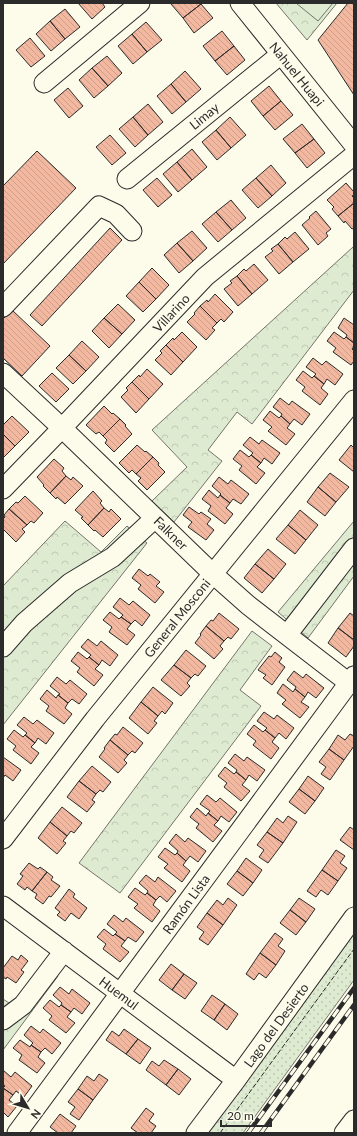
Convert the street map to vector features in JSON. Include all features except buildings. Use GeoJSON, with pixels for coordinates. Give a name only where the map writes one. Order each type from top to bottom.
{"type":"FeatureCollection","features":[{"type":"Feature","properties":{"kind":"street"},"geometry":{"type":"LineString","coordinates":[[44,83],[140,3]]}},
{"type":"Feature","properties":{"kind":"street","name":"Nahuel Huapi"},"geometry":{"type":"LineString","coordinates":[[240,3],[354,145]]}},
{"type":"Feature","properties":{"kind":"street","name":"Limay"},"geometry":{"type":"LineString","coordinates":[[128,179],[281,54]]}},
{"type":"Feature","properties":{"kind":"street","name":"Villarino"},"geometry":{"type":"LineString","coordinates":[[3,489],[205,277],[354,155]]}},
{"type":"Feature","properties":{"kind":"street"},"geometry":{"type":"LineString","coordinates":[[3,307],[99,206],[116,214],[132,231]]}},
{"type":"Feature","properties":{"kind":"street","name":"Falkner"},"geometry":{"type":"LineString","coordinates":[[3,373],[213,574],[248,605],[287,635],[352,679]]}},
{"type":"Feature","properties":{"kind":"street","name":"General Mosconi"},"geometry":{"type":"LineString","coordinates":[[3,839],[95,719],[354,400]]}},
{"type":"Feature","properties":{"kind":"street"},"geometry":{"type":"LineString","coordinates":[[3,647],[24,623],[70,583],[113,557],[155,518]]}},
{"type":"Feature","properties":{"kind":"street"},"geometry":{"type":"LineString","coordinates":[[287,635],[354,548]]}},
{"type":"Feature","properties":{"kind":"street","name":"Ramón Lista"},"geometry":{"type":"LineString","coordinates":[[17,1133],[352,679]]}},
{"type":"Feature","properties":{"kind":"street","name":"Huemul"},"geometry":{"type":"LineString","coordinates":[[3,906],[236,1080]]}},
{"type":"Feature","properties":{"kind":"street","name":"Lago del Desierto"},"geometry":{"type":"LineString","coordinates":[[196,1133],[354,917]]}},
{"type":"Feature","properties":{"kind":"street"},"geometry":{"type":"LineString","coordinates":[[3,1020],[23,1005],[64,951]]}},
{"type":"Feature","properties":{"kind":"street"},"geometry":{"type":"LineString","coordinates":[[344,1133],[354,1120]]}},
{"type":"Feature","properties":{"kind":"green space"},"geometry":{"type":"Polygon","coordinates":[[[276,3],[337,3],[307,40],[276,3]]]}},
{"type":"Feature","properties":{"kind":"green space"},"geometry":{"type":"Polygon","coordinates":[[[296,3],[333,3],[318,21],[296,3]]]}},
{"type":"Feature","properties":{"kind":"green space"},"geometry":{"type":"Polygon","coordinates":[[[353,247],[354,290],[252,424],[237,412],[208,450],[222,461],[174,522],[152,501],[187,467],[152,430],[353,247]]]}},
{"type":"Feature","properties":{"kind":"green space"},"geometry":{"type":"Polygon","coordinates":[[[65,521],[101,552],[127,526],[147,543],[3,725],[3,586],[65,521]]]}},
{"type":"Feature","properties":{"kind":"green space"},"geometry":{"type":"Polygon","coordinates":[[[354,521],[354,576],[308,638],[278,612],[354,521]]]}},
{"type":"Feature","properties":{"kind":"green space"},"geometry":{"type":"Polygon","coordinates":[[[252,631],[272,646],[240,690],[261,706],[120,893],[79,863],[252,631]]]}},
{"type":"Feature","properties":{"kind":"green space"},"geometry":{"type":"Polygon","coordinates":[[[354,924],[354,980],[243,1133],[202,1133],[354,924]]]}},
{"type":"Feature","properties":{"kind":"green space"},"geometry":{"type":"Polygon","coordinates":[[[43,965],[58,976],[3,1050],[3,999],[12,1005],[43,965]]]}},
{"type":"Feature","properties":{"kind":"railway"},"geometry":{"type":"LineString","coordinates":[[248,1133],[354,988]]}},
{"type":"Feature","properties":{"kind":"railway"},"geometry":{"type":"LineString","coordinates":[[261,1133],[354,1005]]}},
{"type":"Feature","properties":{"kind":"fence"},"geometry":{"type":"LineString","coordinates":[[220,1133],[354,949]]}}]}
